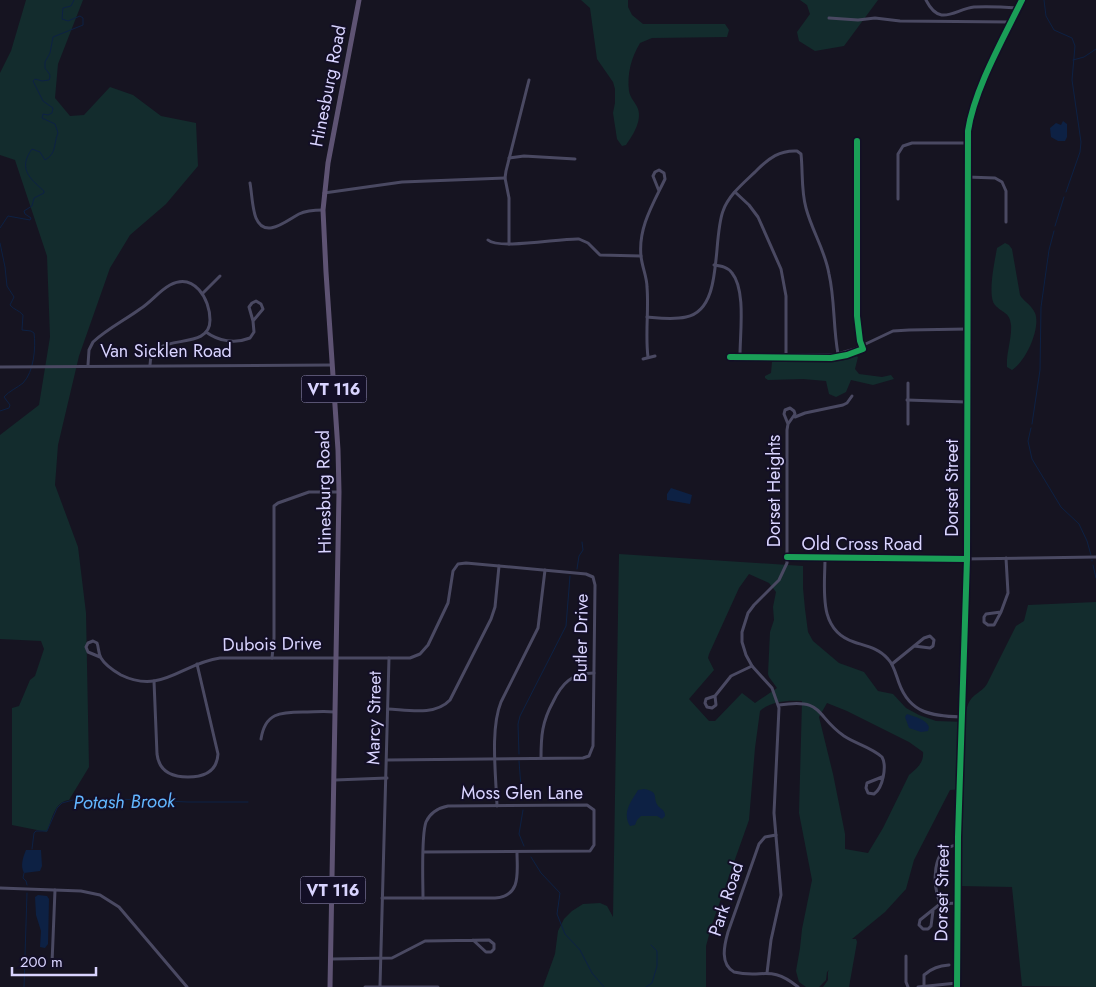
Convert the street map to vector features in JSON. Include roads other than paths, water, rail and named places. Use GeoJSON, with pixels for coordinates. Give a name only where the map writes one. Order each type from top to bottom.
{"type":"FeatureCollection","features":[{"type":"Feature","properties":{"kind":"main road","name":"Hinesburg Road"},"geometry":{"type":"LineString","coordinates":[[330,987],[339,492],[323,210],[332,139],[359,0]]}},
{"type":"Feature","properties":{"kind":"street"},"geometry":{"type":"LineString","coordinates":[[926,0],[936,12],[945,15],[974,7],[1018,8]]}},
{"type":"Feature","properties":{"kind":"street","name":"Dorset Street"},"geometry":{"type":"LineString","coordinates":[[956,985],[961,717],[967,559],[967,143],[969,121],[975,102],[1022,0]]}},
{"type":"Feature","properties":{"kind":"street"},"geometry":{"type":"LineString","coordinates":[[829,18],[1011,22]]}},
{"type":"Feature","properties":{"kind":"street"},"geometry":{"type":"LineString","coordinates":[[509,244],[509,198],[505,178],[508,158],[529,80]]}},
{"type":"Feature","properties":{"kind":"street"},"geometry":{"type":"LineString","coordinates":[[898,199],[898,154],[902,146],[909,144],[967,143]]}},
{"type":"Feature","properties":{"kind":"street"},"geometry":{"type":"LineString","coordinates":[[647,318],[683,318],[698,312],[705,305],[709,298],[723,212],[735,192],[770,158],[781,152],[797,151],[801,158],[802,187],[806,209],[826,258],[838,354]]}},
{"type":"Feature","properties":{"kind":"street"},"geometry":{"type":"LineString","coordinates":[[508,158],[524,156],[575,159]]}},
{"type":"Feature","properties":{"kind":"street"},"geometry":{"type":"LineString","coordinates":[[648,357],[647,284],[641,256],[641,243],[643,228],[659,191],[665,177],[663,172],[659,170],[653,176],[659,191]]}},
{"type":"Feature","properties":{"kind":"street"},"geometry":{"type":"LineString","coordinates":[[967,177],[995,178],[1002,182],[1006,189],[1006,222]]}},
{"type":"Feature","properties":{"kind":"street"},"geometry":{"type":"LineString","coordinates":[[324,193],[402,182],[505,178]]}},
{"type":"Feature","properties":{"kind":"street"},"geometry":{"type":"LineString","coordinates":[[250,183],[257,221],[266,227],[276,228],[301,213],[323,210]]}},
{"type":"Feature","properties":{"kind":"street"},"geometry":{"type":"LineString","coordinates":[[735,192],[749,205],[758,218],[781,269],[786,300],[786,355]]}},
{"type":"Feature","properties":{"kind":"street"},"geometry":{"type":"LineString","coordinates":[[488,240],[494,244],[509,244],[579,239],[588,243],[600,255],[641,256]]}},
{"type":"Feature","properties":{"kind":"street"},"geometry":{"type":"LineString","coordinates":[[714,265],[729,269],[737,283],[740,304],[740,355]]}},
{"type":"Feature","properties":{"kind":"street"},"geometry":{"type":"LineString","coordinates":[[203,293],[220,276]]}},
{"type":"Feature","properties":{"kind":"street"},"geometry":{"type":"LineString","coordinates":[[88,365],[89,350],[93,342],[148,304],[168,285],[176,282],[187,282],[196,286],[203,293],[207,302],[210,317],[206,332],[196,338],[159,348],[152,355],[150,365]]}},
{"type":"Feature","properties":{"kind":"street"},"geometry":{"type":"LineString","coordinates":[[206,332],[219,340],[246,340],[253,335],[254,321],[249,307],[256,301],[261,304],[263,309],[254,321]]}},
{"type":"Feature","properties":{"kind":"street"},"geometry":{"type":"LineString","coordinates":[[730,355],[838,354],[855,349],[893,331],[967,329]]}},
{"type":"Feature","properties":{"kind":"street"},"geometry":{"type":"LineString","coordinates":[[642,360],[655,356]]}},
{"type":"Feature","properties":{"kind":"street","name":"Van Sicklen Road"},"geometry":{"type":"LineString","coordinates":[[0,367],[332,365]]}},
{"type":"Feature","properties":{"kind":"street"},"geometry":{"type":"LineString","coordinates":[[908,383],[908,424]]}},
{"type":"Feature","properties":{"kind":"street"},"geometry":{"type":"LineString","coordinates":[[794,417],[843,405],[852,396]]}},
{"type":"Feature","properties":{"kind":"street"},"geometry":{"type":"LineString","coordinates":[[907,400],[966,402]]}},
{"type":"Feature","properties":{"kind":"street","name":"Dorset Heights"},"geometry":{"type":"LineString","coordinates":[[787,558],[788,424],[784,416],[785,410],[790,408],[793,409],[795,414],[788,424]]}},
{"type":"Feature","properties":{"kind":"street"},"geometry":{"type":"LineString","coordinates":[[272,658],[274,638],[274,506],[309,492],[339,492]]}},
{"type":"Feature","properties":{"kind":"street","name":"Old Cross Road"},"geometry":{"type":"LineString","coordinates":[[787,558],[967,559],[1096,557]]}},
{"type":"Feature","properties":{"kind":"street"},"geometry":{"type":"LineString","coordinates":[[768,973],[771,940],[781,895],[774,813],[779,705],[772,688],[752,666],[742,642],[744,622],[754,605],[782,577],[787,558]]}},
{"type":"Feature","properties":{"kind":"street"},"geometry":{"type":"LineString","coordinates":[[825,558],[826,614],[838,633],[845,638],[878,650],[892,664],[903,693],[916,708],[935,715],[961,717]]}},
{"type":"Feature","properties":{"kind":"street"},"geometry":{"type":"LineString","coordinates":[[1001,612],[986,614],[984,622],[988,625],[994,624],[1001,612],[1008,593],[1006,558]]}},
{"type":"Feature","properties":{"kind":"street","name":"Butler Drive"},"geometry":{"type":"LineString","coordinates":[[337,657],[414,657],[426,648],[448,603],[452,572],[455,566],[463,563],[586,574],[594,579],[593,746],[591,753],[585,758],[388,760]]}},
{"type":"Feature","properties":{"kind":"street"},"geometry":{"type":"LineString","coordinates":[[388,709],[433,710],[441,708],[450,700],[491,619],[495,607],[499,566]]}},
{"type":"Feature","properties":{"kind":"street"},"geometry":{"type":"LineString","coordinates":[[496,806],[496,726],[498,710],[538,628],[545,570]]}},
{"type":"Feature","properties":{"kind":"street"},"geometry":{"type":"LineString","coordinates":[[892,664],[926,636],[930,636],[934,640],[934,644],[930,648],[914,646]]}},
{"type":"Feature","properties":{"kind":"street","name":"Dubois Drive"},"geometry":{"type":"LineString","coordinates":[[100,657],[97,643],[93,641],[88,643],[86,647],[88,652],[100,657],[107,665],[125,676],[138,680],[154,681],[172,677],[197,664],[220,658],[337,657]]}},
{"type":"Feature","properties":{"kind":"street","name":"Marcy Street"},"geometry":{"type":"LineString","coordinates":[[380,986],[388,760],[389,658]]}},
{"type":"Feature","properties":{"kind":"street"},"geometry":{"type":"LineString","coordinates":[[154,681],[157,754],[160,765],[165,772],[175,776],[204,776],[215,766],[218,752],[197,664]]}},
{"type":"Feature","properties":{"kind":"street"},"geometry":{"type":"LineString","coordinates":[[715,696],[728,678],[752,666]]}},
{"type":"Feature","properties":{"kind":"street"},"geometry":{"type":"LineString","coordinates":[[541,758],[544,722],[559,689],[564,682],[574,676],[594,673]]}},
{"type":"Feature","properties":{"kind":"street"},"geometry":{"type":"LineString","coordinates":[[779,705],[800,703],[817,709],[844,735],[882,756],[885,764],[882,777],[878,792],[868,793],[867,783],[882,777]]}},
{"type":"Feature","properties":{"kind":"street"},"geometry":{"type":"LineString","coordinates":[[261,739],[266,723],[276,715],[295,712],[336,712]]}},
{"type":"Feature","properties":{"kind":"street"},"geometry":{"type":"LineString","coordinates":[[335,780],[387,778]]}},
{"type":"Feature","properties":{"kind":"street","name":"Moss Glen Lane"},"geometry":{"type":"LineString","coordinates":[[423,898],[424,852],[426,822],[432,813],[438,809],[448,806],[587,805],[594,810],[594,845],[590,851],[424,852]]}},
{"type":"Feature","properties":{"kind":"street","name":"Park Road"},"geometry":{"type":"LineString","coordinates":[[776,835],[765,837],[759,844],[728,932],[724,953],[727,966],[734,972],[781,975],[798,987]]}},
{"type":"Feature","properties":{"kind":"street"},"geometry":{"type":"LineString","coordinates":[[940,904],[936,888],[937,860],[945,849],[958,845]]}},
{"type":"Feature","properties":{"kind":"street"},"geometry":{"type":"LineString","coordinates":[[382,898],[495,898],[504,896],[512,891],[516,883],[517,852]]}},
{"type":"Feature","properties":{"kind":"street"},"geometry":{"type":"LineString","coordinates":[[0,888],[93,893],[113,902],[134,923],[187,987]]}},
{"type":"Feature","properties":{"kind":"street"},"geometry":{"type":"LineString","coordinates":[[52,963],[55,890]]}},
{"type":"Feature","properties":{"kind":"street"},"geometry":{"type":"LineString","coordinates":[[933,911],[931,926],[927,930],[921,928],[919,925],[920,920],[940,904],[957,903]]}},
{"type":"Feature","properties":{"kind":"street"},"geometry":{"type":"LineString","coordinates":[[331,959],[393,958],[423,941],[473,940],[492,941],[494,949],[490,952],[485,952],[473,940]]}},
{"type":"Feature","properties":{"kind":"street"},"geometry":{"type":"LineString","coordinates":[[906,956],[906,982],[908,987]]}},
{"type":"Feature","properties":{"kind":"street"},"geometry":{"type":"LineString","coordinates":[[924,986],[924,975],[937,966],[949,965]]}},
{"type":"Feature","properties":{"kind":"street"},"geometry":{"type":"LineString","coordinates":[[918,987],[956,985]]}},
{"type":"Feature","properties":{"kind":"street"},"geometry":{"type":"LineString","coordinates":[[365,987],[438,987]]}},
{"type":"Feature","properties":{"kind":"water"},"geometry":{"type":"Polygon","coordinates":[[[1063,121],[1067,124],[1067,137],[1065,141],[1058,141],[1051,137],[1050,128],[1056,123],[1061,125],[1063,121]]]}},
{"type":"Feature","properties":{"kind":"water"},"geometry":{"type":"Polygon","coordinates":[[[671,488],[692,495],[690,504],[667,500],[667,494],[671,488]]]}},
{"type":"Feature","properties":{"kind":"water"},"geometry":{"type":"Polygon","coordinates":[[[907,714],[928,724],[928,731],[921,732],[909,728],[905,717],[907,714]]]}},
{"type":"Feature","properties":{"kind":"water"},"geometry":{"type":"Polygon","coordinates":[[[644,789],[654,793],[656,803],[664,811],[665,816],[662,819],[657,816],[641,816],[635,825],[630,826],[627,816],[628,807],[638,790],[644,789]]]}},
{"type":"Feature","properties":{"kind":"water"},"geometry":{"type":"Polygon","coordinates":[[[26,850],[41,850],[42,866],[40,871],[24,873],[22,864],[26,850]]]}},
{"type":"Feature","properties":{"kind":"water"},"geometry":{"type":"Polygon","coordinates":[[[38,895],[47,896],[49,899],[48,944],[45,948],[40,947],[41,931],[36,915],[35,897],[38,895]]]}},
{"type":"Feature","properties":{"kind":"waterway"},"geometry":{"type":"LineString","coordinates":[[0,228],[8,216],[30,220],[31,218],[24,211],[32,206],[34,198],[44,193],[27,172],[26,162],[32,149],[40,152],[45,160],[49,157],[53,152],[58,133],[55,124],[42,118],[43,114],[48,115],[52,113],[53,108],[43,101],[33,81],[35,79],[49,80],[50,76],[45,68],[45,62],[50,53],[53,37],[83,25],[83,18],[80,16],[68,21],[62,19],[63,8],[71,6],[74,0]]}},
{"type":"Feature","properties":{"kind":"waterway"},"geometry":{"type":"LineString","coordinates":[[1044,0],[1046,16],[1054,30],[1072,38],[1075,46],[1072,80],[1081,142],[1080,152],[1066,192]]}},
{"type":"Feature","properties":{"kind":"waterway"},"geometry":{"type":"LineString","coordinates":[[1073,60],[1084,57],[1096,49]]}},
{"type":"Feature","properties":{"kind":"waterway"},"geometry":{"type":"LineString","coordinates":[[1055,226],[1064,197]]}},
{"type":"Feature","properties":{"kind":"waterway"},"geometry":{"type":"LineString","coordinates":[[1032,424],[1040,370],[1041,307],[1049,250],[1054,231]]}},
{"type":"Feature","properties":{"kind":"waterway"},"geometry":{"type":"LineString","coordinates":[[0,243],[7,286],[14,297],[10,305],[23,315],[22,330],[34,333],[35,345],[30,373],[23,383],[4,397],[10,405],[9,408],[0,411]]}},
{"type":"Feature","properties":{"kind":"waterway"},"geometry":{"type":"LineString","coordinates":[[1031,428],[1028,441],[1032,459],[1061,507],[1079,524],[1091,555]]}},
{"type":"Feature","properties":{"kind":"waterway"},"geometry":{"type":"LineString","coordinates":[[577,569],[579,556],[583,550],[582,542]]}},
{"type":"Feature","properties":{"kind":"waterway"},"geometry":{"type":"LineString","coordinates":[[1093,565],[1096,578]]}},
{"type":"Feature","properties":{"kind":"waterway"},"geometry":{"type":"LineString","coordinates":[[519,754],[518,724],[520,716],[566,626],[570,576]]}},
{"type":"Feature","properties":{"kind":"waterway"},"geometry":{"type":"LineString","coordinates":[[519,761],[522,800]]}},
{"type":"Feature","properties":{"kind":"waterway","name":"Potash Brook"},"geometry":{"type":"LineString","coordinates":[[32,849],[34,833],[36,831],[47,831],[57,808],[62,803],[73,800],[117,799],[248,802]]}},
{"type":"Feature","properties":{"kind":"waterway"},"geometry":{"type":"LineString","coordinates":[[523,810],[519,834],[524,846]]}},
{"type":"Feature","properties":{"kind":"waterway"},"geometry":{"type":"LineString","coordinates":[[531,857],[541,873],[560,893],[557,914],[565,934],[580,950],[592,973],[604,987]]}},
{"type":"Feature","properties":{"kind":"waterway","name":"Potash Brook"},"geometry":{"type":"LineString","coordinates":[[24,873],[23,878],[27,885]]}},
{"type":"Feature","properties":{"kind":"waterway","name":"Potash Brook"},"geometry":{"type":"LineString","coordinates":[[24,987],[27,893]]}},
{"type":"Feature","properties":{"kind":"waterway"},"geometry":{"type":"LineString","coordinates":[[646,987],[652,983],[657,966],[657,951],[651,945]]}}]}
